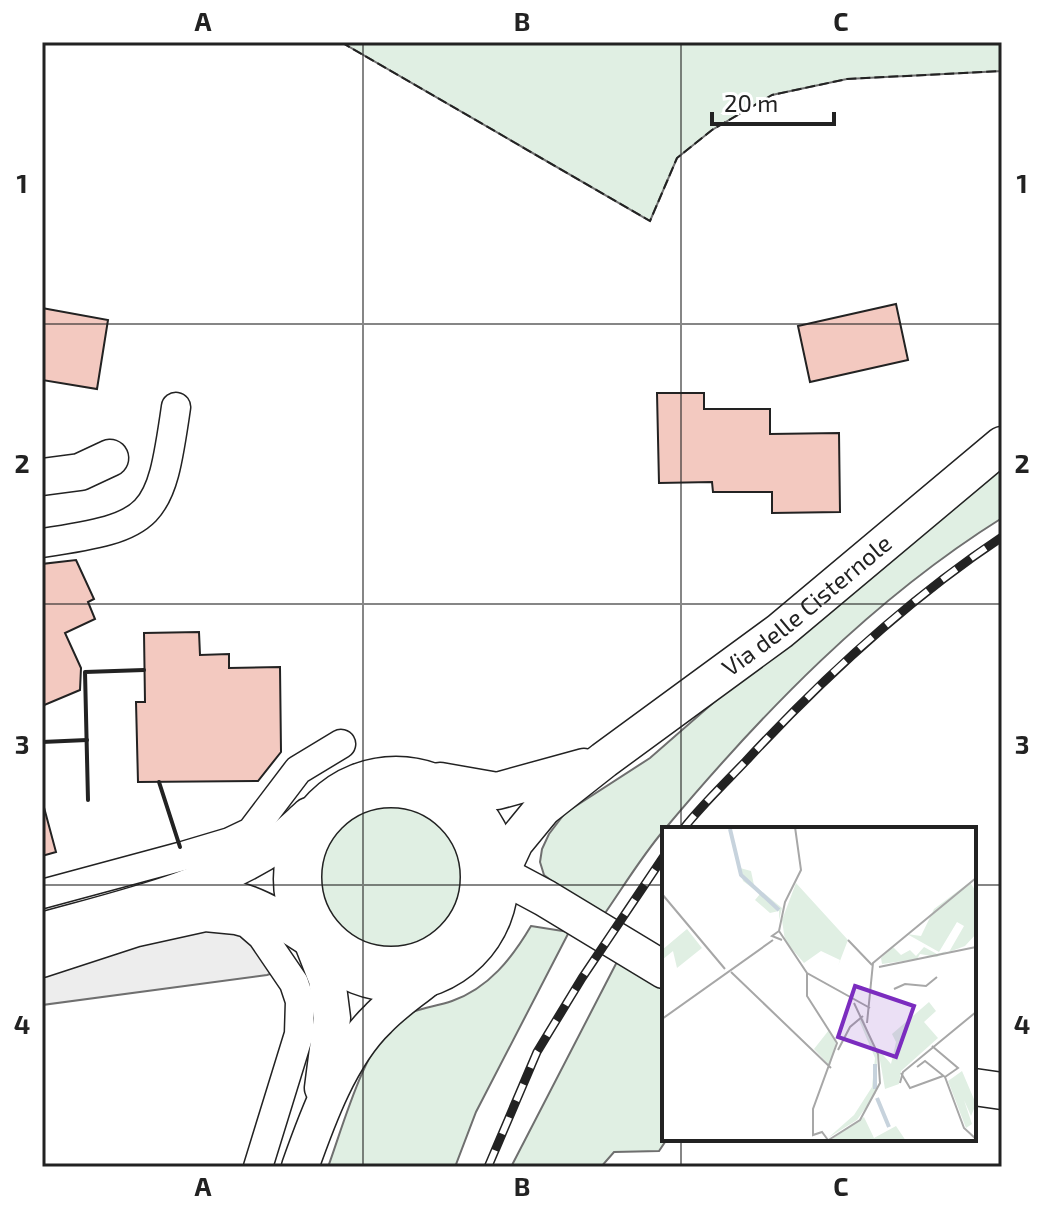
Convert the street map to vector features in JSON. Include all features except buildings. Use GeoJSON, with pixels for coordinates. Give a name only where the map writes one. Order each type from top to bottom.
{"type":"FeatureCollection","features":[{"type":"Feature","properties":{"kind":"street"},"geometry":{"type":"LineString","coordinates":[[42,543],[120,529],[142,516],[157,495],[166,473],[176,407]]}},
{"type":"Feature","properties":{"kind":"street","name":"Via delle Cisternole"},"geometry":{"type":"LineString","coordinates":[[500,874],[515,842],[543,808],[780,631],[1002,445]]}},
{"type":"Feature","properties":{"kind":"street"},"geometry":{"type":"LineString","coordinates":[[42,477],[80,472],[110,458]]}},
{"type":"Feature","properties":{"kind":"street"},"geometry":{"type":"LineString","coordinates":[[42,894],[183,856],[230,842],[251,832],[298,770],[341,744]]}},
{"type":"Feature","properties":{"kind":"street","name":"Via delle Cisternole"},"geometry":{"type":"LineString","coordinates":[[324,803],[351,785],[393,774],[407,785],[497,791],[604,760]]}},
{"type":"Feature","properties":{"kind":"street"},"geometry":{"type":"LineString","coordinates":[[300,1167],[318,1117],[349,1056],[376,1020],[426,979],[464,958],[491,922],[498,899],[500,874],[495,846],[477,813],[457,794],[407,785],[363,796],[338,810],[319,832],[308,859],[307,888],[316,915],[333,938],[357,954],[384,962],[413,959],[439,947],[458,929],[471,906],[475,880],[472,853],[461,830],[444,811],[421,798],[407,785]]}},
{"type":"Feature","properties":{"kind":"street"},"geometry":{"type":"LineString","coordinates":[[324,803],[302,832],[293,859],[293,897],[303,927],[320,951],[349,973],[389,984],[426,979]]}},
{"type":"Feature","properties":{"kind":"street"},"geometry":{"type":"LineString","coordinates":[[42,931],[154,899],[236,867],[279,843],[324,803]]}},
{"type":"Feature","properties":{"kind":"street"},"geometry":{"type":"LineString","coordinates":[[500,874],[662,969]]}},
{"type":"Feature","properties":{"kind":"street"},"geometry":{"type":"LineString","coordinates":[[154,899],[181,894],[216,894],[253,904],[311,939],[327,979],[332,1018],[318,1117]]}},
{"type":"Feature","properties":{"kind":"street"},"geometry":{"type":"LineString","coordinates":[[42,963],[137,932],[205,917],[247,923],[262,936],[294,983],[300,1001],[299,1034],[258,1167]]}},
{"type":"Feature","properties":{"kind":"street"},"geometry":{"type":"LineString","coordinates":[[976,1087],[1002,1091]]}},
{"type":"Feature","properties":{"kind":"green space"},"geometry":{"type":"Polygon","coordinates":[[[341,42],[1002,42],[1002,71],[847,79],[772,95],[712,130],[677,158],[650,221],[341,42]]]}},
{"type":"Feature","properties":{"kind":"green space"},"geometry":{"type":"Polygon","coordinates":[[[1002,468],[1002,518],[908,585],[863,622],[779,701],[667,827],[662,827],[662,833],[601,919],[544,875],[540,862],[542,849],[565,813],[650,758],[752,669],[1002,468]]]}},
{"type":"Feature","properties":{"kind":"green space"},"geometry":{"type":"Polygon","coordinates":[[[391,793],[423,799],[450,818],[469,845],[475,877],[469,909],[450,936],[423,955],[391,961],[359,955],[332,936],[313,909],[307,877],[313,845],[332,818],[359,799],[391,793]]]}},
{"type":"Feature","properties":{"kind":"green space"},"geometry":{"type":"Polygon","coordinates":[[[531,926],[569,932],[476,1112],[455,1167],[328,1167],[355,1090],[373,1050],[384,1034],[408,1014],[452,1001],[488,980],[516,949],[531,926]]]}},
{"type":"Feature","properties":{"kind":"green space"},"geometry":{"type":"Polygon","coordinates":[[[620,956],[662,983],[662,1141],[666,1141],[659,1151],[614,1152],[601,1167],[511,1167],[620,956]]]}},
{"type":"Feature","properties":{"kind":"shaded area"},"geometry":{"type":"Polygon","coordinates":[[[223,918],[285,969],[267,975],[42,1005],[42,963],[223,918]]]}},
{"type":"Feature","properties":{"kind":"railway"},"geometry":{"type":"LineString","coordinates":[[685,827],[775,731],[867,642],[933,587],[1002,537]]}},
{"type":"Feature","properties":{"kind":"railway"},"geometry":{"type":"LineString","coordinates":[[488,1167],[537,1052],[582,978],[662,859]]}},
{"type":"Feature","properties":{"kind":"fence"},"geometry":{"type":"LineString","coordinates":[[341,42],[650,221],[677,158],[712,130],[772,95],[847,79],[1002,71]]}},
{"type":"Feature","properties":{"kind":"wall"},"geometry":{"type":"LineString","coordinates":[[88,800],[85,672],[144,670]]}},
{"type":"Feature","properties":{"kind":"wall"},"geometry":{"type":"LineString","coordinates":[[42,742],[87,740]]}},
{"type":"Feature","properties":{"kind":"wall"},"geometry":{"type":"LineString","coordinates":[[159,782],[180,847]]}}]}
